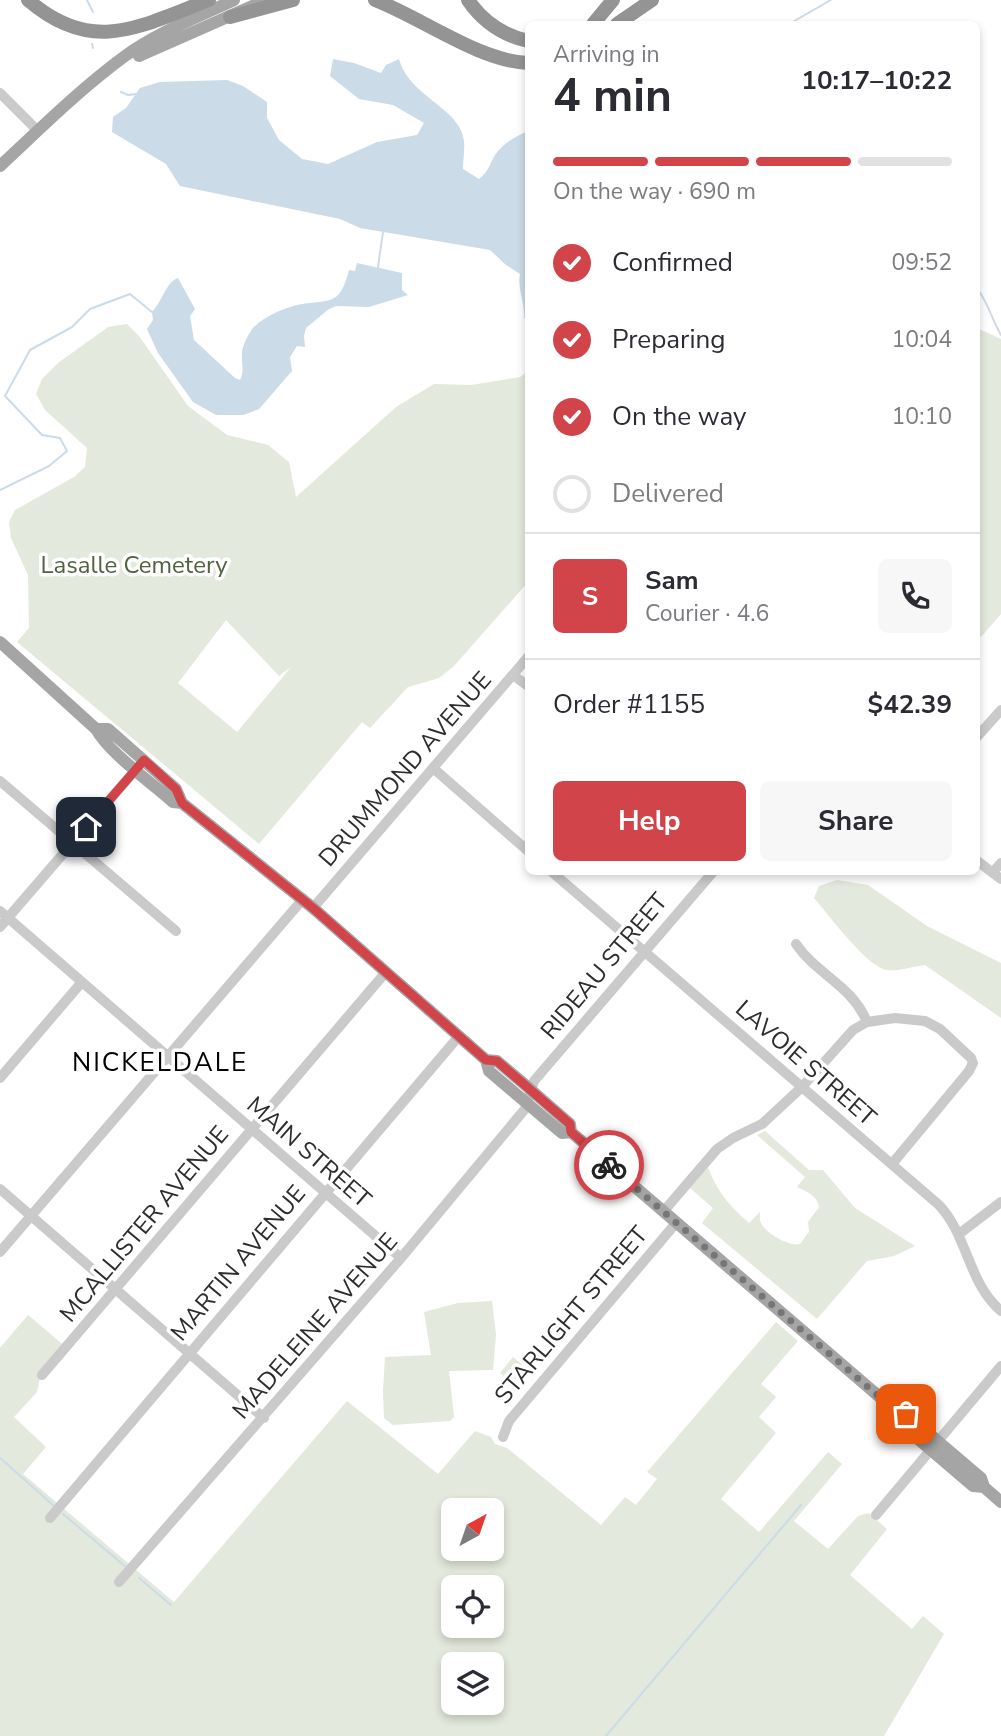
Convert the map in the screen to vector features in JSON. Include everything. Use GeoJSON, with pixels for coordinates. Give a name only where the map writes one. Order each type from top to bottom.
{"type":"FeatureCollection","features":[{"type":"Feature","properties":{"kind":"highway"},"geometry":{"type":"LineString","coordinates":[[28,0],[58,21],[96,33],[134,29],[209,0]]}},
{"type":"Feature","properties":{"kind":"highway"},"geometry":{"type":"LineString","coordinates":[[230,18],[293,0]]}},
{"type":"Feature","properties":{"kind":"highway"},"geometry":{"type":"LineString","coordinates":[[375,0],[482,50],[525,63]]}},
{"type":"Feature","properties":{"kind":"highway"},"geometry":{"type":"LineString","coordinates":[[468,0],[486,22],[525,40]]}},
{"type":"Feature","properties":{"kind":"highway"},"geometry":{"type":"LineString","coordinates":[[596,21],[613,0]]}},
{"type":"Feature","properties":{"kind":"highway"},"geometry":{"type":"LineString","coordinates":[[621,21],[652,0]]}},
{"type":"Feature","properties":{"kind":"main road"},"geometry":{"type":"LineString","coordinates":[[0,166],[126,55],[234,0]]}},
{"type":"Feature","properties":{"kind":"main road"},"geometry":{"type":"LineString","coordinates":[[98,78],[149,51],[230,18],[266,0]]}},
{"type":"Feature","properties":{"kind":"main road"},"geometry":{"type":"LineString","coordinates":[[0,642],[96,729],[102,739],[140,765],[173,802],[182,803],[303,899],[486,1060],[489,1071],[562,1133],[571,1132]]}},
{"type":"Feature","properties":{"kind":"main road"},"geometry":{"type":"LineString","coordinates":[[486,1060],[497,1061],[531,1090],[570,1124],[571,1132],[896,1411],[897,1421],[934,1445],[973,1486],[984,1487],[1001,1502]]}},
{"type":"Feature","properties":{"kind":"street"},"geometry":{"type":"LineString","coordinates":[[0,93],[37,131]]}},
{"type":"Feature","properties":{"kind":"street","name":"DRUMMOND AVENUE"},"geometry":{"type":"LineString","coordinates":[[313,908],[525,661]]}},
{"type":"Feature","properties":{"kind":"street"},"geometry":{"type":"LineString","coordinates":[[513,675],[525,684]]}},
{"type":"Feature","properties":{"kind":"street"},"geometry":{"type":"LineString","coordinates":[[980,734],[1001,710]]}},
{"type":"Feature","properties":{"kind":"street"},"geometry":{"type":"LineString","coordinates":[[2,919],[73,843],[140,765]]}},
{"type":"Feature","properties":{"kind":"street"},"geometry":{"type":"LineString","coordinates":[[433,768],[525,848]]}},
{"type":"Feature","properties":{"kind":"street"},"geometry":{"type":"LineString","coordinates":[[0,781],[176,931]]}},
{"type":"Feature","properties":{"kind":"street"},"geometry":{"type":"LineString","coordinates":[[980,863],[997,876],[1001,863]]}},
{"type":"Feature","properties":{"kind":"street","name":"LAVOIE STREET"},"geometry":{"type":"LineString","coordinates":[[555,875],[939,1205],[954,1223],[984,1293],[1001,1311]]}},
{"type":"Feature","properties":{"kind":"street","name":"RIDEAU STREET"},"geometry":{"type":"LineString","coordinates":[[531,1090],[534,1081],[710,875]]}},
{"type":"Feature","properties":{"kind":"street"},"geometry":{"type":"LineString","coordinates":[[0,1252],[303,899]]}},
{"type":"Feature","properties":{"kind":"street","name":"MAIN STREET"},"geometry":{"type":"LineString","coordinates":[[2,919],[81,983],[401,1258]]}},
{"type":"Feature","properties":{"kind":"street"},"geometry":{"type":"LineString","coordinates":[[796,944],[803,954],[852,995],[867,1022]]}},
{"type":"Feature","properties":{"kind":"street","name":"MCALLISTER AVENUE"},"geometry":{"type":"LineString","coordinates":[[43,1375],[386,972]]}},
{"type":"Feature","properties":{"kind":"street"},"geometry":{"type":"LineString","coordinates":[[0,1078],[81,983]]}},
{"type":"Feature","properties":{"kind":"street"},"geometry":{"type":"LineString","coordinates":[[663,1212],[717,1149],[762,1124],[802,1087],[853,1030],[867,1022],[895,1018],[925,1021],[940,1029],[973,1063],[970,1071],[892,1164]]}},
{"type":"Feature","properties":{"kind":"street","name":"MARTIN AVENUE"},"geometry":{"type":"LineString","coordinates":[[50,1518],[459,1036]]}},
{"type":"Feature","properties":{"kind":"street","name":"MADELEINE AVENUE"},"geometry":{"type":"LineString","coordinates":[[120,1582],[401,1258],[525,1109],[531,1090]]}},
{"type":"Feature","properties":{"kind":"street"},"geometry":{"type":"LineString","coordinates":[[0,1189],[264,1418]]}},
{"type":"Feature","properties":{"kind":"street"},"geometry":{"type":"LineString","coordinates":[[959,1234],[1001,1202]]}},
{"type":"Feature","properties":{"kind":"street","name":"STARLIGHT STREET"},"geometry":{"type":"LineString","coordinates":[[503,1437],[509,1421],[676,1223]]}},
{"type":"Feature","properties":{"kind":"street"},"geometry":{"type":"LineString","coordinates":[[876,1515],[1001,1366]]}},
{"type":"Feature","properties":{"kind":"green space","name":"Lasalle Cemetery"},"geometry":{"type":"Polygon","coordinates":[[[127,324],[139,336],[188,406],[227,435],[268,445],[289,462],[296,497],[396,407],[434,384],[471,385],[520,377],[525,373],[525,585],[454,666],[439,678],[408,687],[370,728],[362,722],[259,844],[17,642],[29,628],[28,575],[11,538],[9,522],[15,510],[74,477],[85,467],[87,448],[45,410],[36,394],[42,379],[58,363],[108,327],[127,324]],[[226,620],[178,683],[237,732],[291,667],[279,676],[226,620]]]}},
{"type":"Feature","properties":{"kind":"green space"},"geometry":{"type":"Polygon","coordinates":[[[980,329],[1001,339],[1001,614],[981,637],[980,329]]]}},
{"type":"Feature","properties":{"kind":"green space"},"geometry":{"type":"Polygon","coordinates":[[[837,880],[868,885],[927,926],[1001,963],[1001,1018],[925,965],[887,970],[869,960],[814,898],[819,886],[837,880]]]}},
{"type":"Feature","properties":{"kind":"green space"},"geometry":{"type":"Polygon","coordinates":[[[765,1131],[809,1170],[823,1170],[855,1208],[915,1246],[894,1256],[867,1261],[817,1319],[702,1223],[713,1208],[690,1188],[708,1167],[725,1198],[749,1223],[760,1212],[760,1222],[772,1235],[800,1244],[809,1232],[808,1222],[819,1207],[818,1203],[811,1194],[797,1187],[805,1177],[757,1135],[765,1131]]]}},
{"type":"Feature","properties":{"kind":"green space"},"geometry":{"type":"Polygon","coordinates":[[[492,1301],[496,1335],[493,1370],[449,1371],[454,1417],[450,1421],[393,1425],[384,1418],[385,1357],[431,1355],[424,1312],[458,1303],[492,1301]]]}},
{"type":"Feature","properties":{"kind":"green space"},"geometry":{"type":"Polygon","coordinates":[[[28,1315],[66,1347],[40,1378],[37,1392],[14,1417],[46,1447],[23,1474],[174,1602],[347,1401],[438,1474],[475,1431],[491,1437],[495,1444],[507,1448],[601,1525],[625,1497],[636,1505],[657,1479],[647,1472],[776,1322],[798,1341],[761,1384],[776,1397],[759,1417],[776,1433],[721,1499],[759,1532],[828,1452],[842,1464],[794,1521],[828,1549],[858,1516],[869,1513],[887,1529],[850,1575],[912,1629],[923,1616],[944,1634],[884,1736],[0,1736],[0,1348],[28,1315]]]}},
{"type":"Feature","properties":{"kind":"green space"},"geometry":{"type":"Polygon","coordinates":[[[513,1357],[525,1367],[512,1383],[500,1373],[513,1357]]]}},
{"type":"Feature","properties":{"kind":"water"},"geometry":{"type":"Polygon","coordinates":[[[333,59],[381,73],[386,65],[399,59],[413,83],[445,111],[461,130],[464,144],[463,169],[479,179],[502,147],[525,132],[525,318],[520,274],[490,250],[360,228],[340,219],[180,186],[166,164],[112,132],[113,117],[126,108],[140,88],[160,82],[227,80],[243,86],[267,102],[267,118],[279,140],[302,159],[328,164],[377,142],[417,135],[424,123],[393,105],[359,99],[330,76],[333,59]]]}},
{"type":"Feature","properties":{"kind":"water"},"geometry":{"type":"Polygon","coordinates":[[[357,263],[402,273],[402,290],[408,295],[369,307],[336,306],[329,309],[306,328],[305,347],[297,346],[290,357],[292,371],[259,409],[243,415],[216,415],[193,402],[158,353],[147,329],[153,320],[152,312],[170,284],[178,278],[195,309],[190,316],[194,340],[240,380],[243,370],[242,350],[253,328],[282,310],[334,298],[342,289],[349,270],[355,271],[357,263]]]}},
{"type":"Feature","properties":{"kind":"waterway"},"geometry":{"type":"LineString","coordinates":[[87,0],[93,12]]}},
{"type":"Feature","properties":{"kind":"waterway"},"geometry":{"type":"LineString","coordinates":[[794,21],[831,0]]}},
{"type":"Feature","properties":{"kind":"waterway"},"geometry":{"type":"LineString","coordinates":[[92,44],[93,48]]}},
{"type":"Feature","properties":{"kind":"waterway"},"geometry":{"type":"LineString","coordinates":[[121,92],[128,95],[137,94]]}},
{"type":"Feature","properties":{"kind":"waterway"},"geometry":{"type":"LineString","coordinates":[[378,267],[383,232]]}},
{"type":"Feature","properties":{"kind":"waterway"},"geometry":{"type":"LineString","coordinates":[[980,293],[1001,335]]}},
{"type":"Feature","properties":{"kind":"waterway"},"geometry":{"type":"LineString","coordinates":[[0,490],[49,466],[67,451],[60,438],[42,435],[5,396],[30,350],[72,327],[90,309],[130,294],[152,312]]}},
{"type":"Feature","properties":{"kind":"waterway"},"geometry":{"type":"LineString","coordinates":[[0,1458],[54,1506]]}},
{"type":"Feature","properties":{"kind":"waterway"},"geometry":{"type":"LineString","coordinates":[[606,1736],[801,1505]]}},
{"type":"Feature","properties":{"kind":"waterway"},"geometry":{"type":"LineString","coordinates":[[63,1514],[126,1567]]}},
{"type":"Feature","properties":{"kind":"waterway"},"geometry":{"type":"LineString","coordinates":[[139,1578],[171,1605]]}},
{"type":"Feature","properties":{"kind":"way so far"},"geometry":{"type":"LineString","coordinates":[[609,1165],[896,1411],[906,1414]]}},
{"type":"Feature","properties":{"kind":"district","name":"NICKELDALE"},"geometry":{"type":"Point","coordinates":[160,1062]}},
{"type":"Feature","properties":{"kind":"route"},"geometry":{"type":"LineString","coordinates":[[86,827],[144,760],[176,789],[182,803],[313,908],[486,1060],[497,1061],[523,1083],[570,1124],[571,1132],[609,1165]]}}]}
